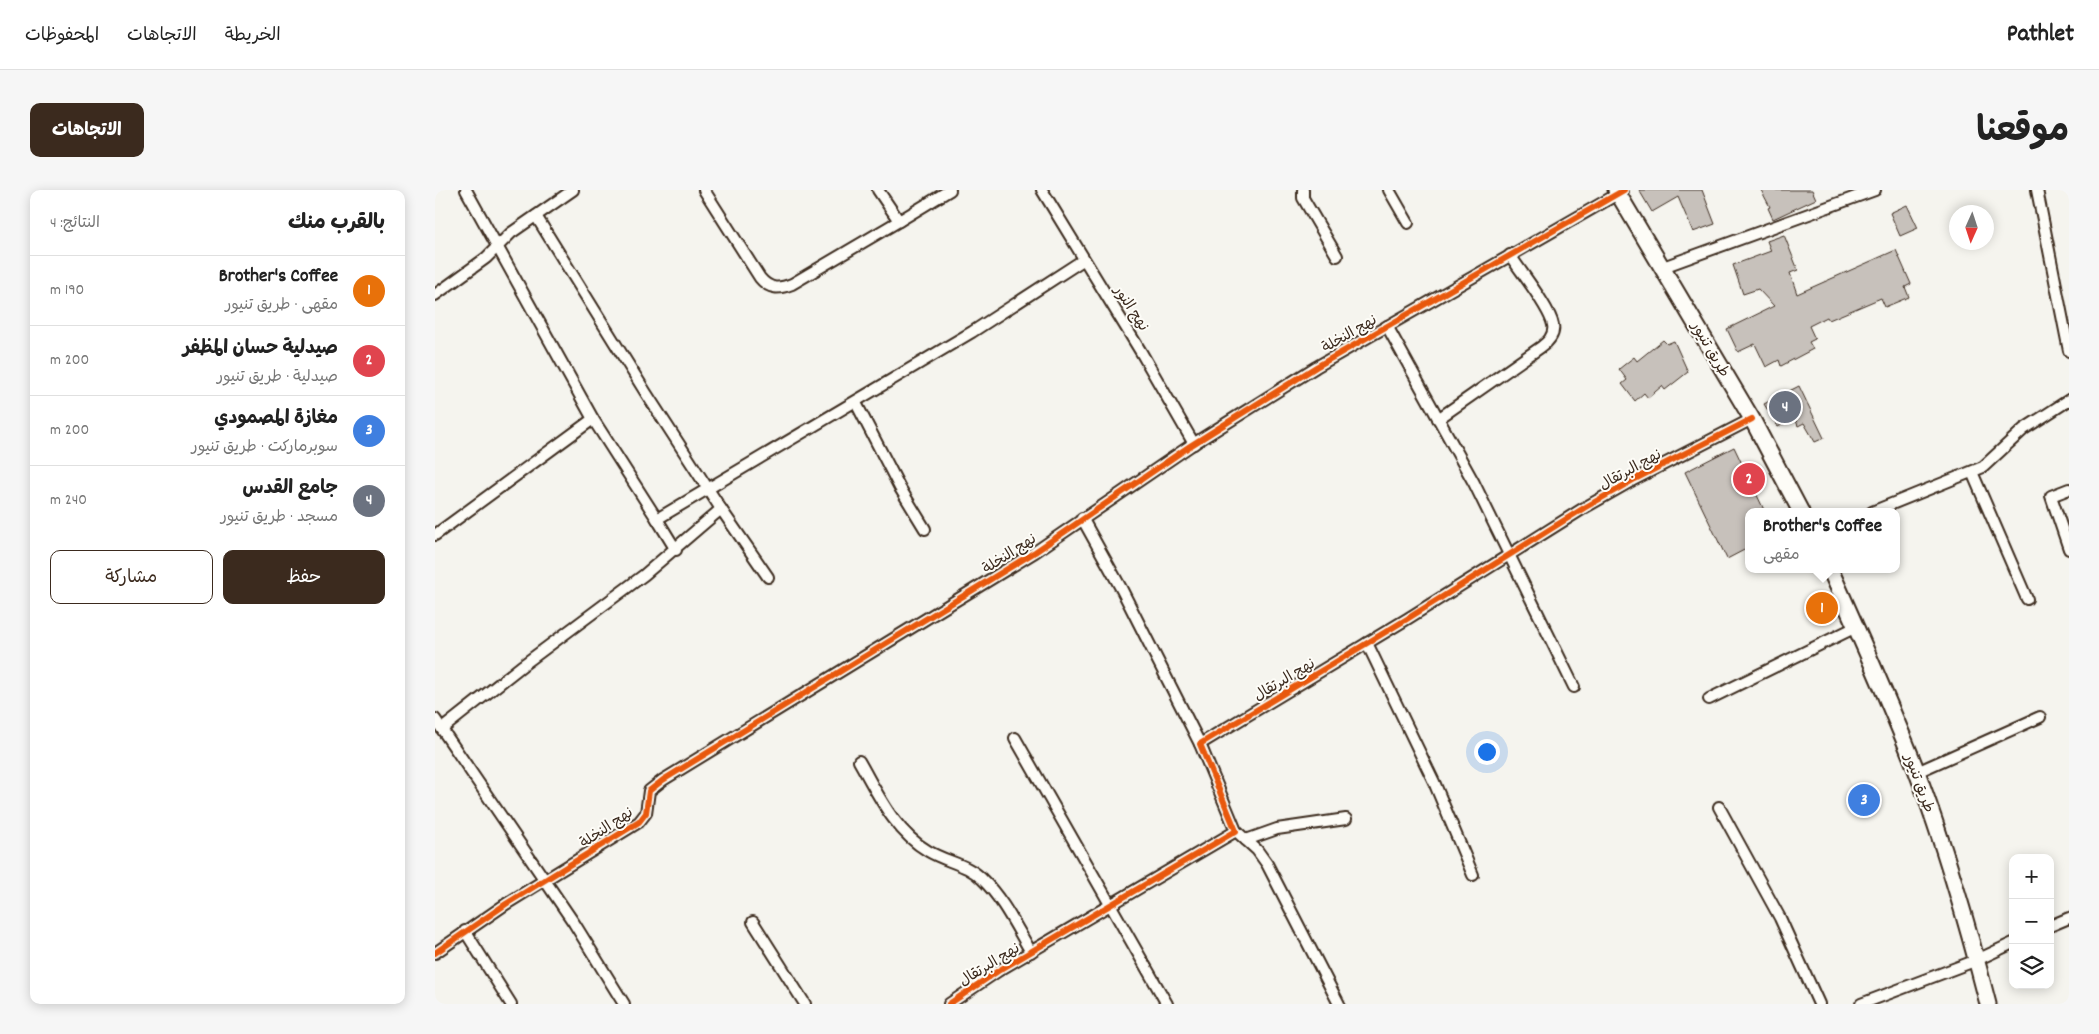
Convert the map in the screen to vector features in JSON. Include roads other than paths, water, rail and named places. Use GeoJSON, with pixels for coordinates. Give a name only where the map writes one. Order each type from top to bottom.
{"type":"FeatureCollection","features":[{"type":"Feature","properties":{"kind":"main road","name":"طريق تنيور"},"geometry":{"type":"LineString","coordinates":[[1619,191],[1752,419],[1799,508]]}},
{"type":"Feature","properties":{"kind":"main road","name":"طريق تنيور"},"geometry":{"type":"LineString","coordinates":[[1831,573],[1856,627],[1917,772],[1934,820],[1977,960],[1987,1004]]}},
{"type":"Feature","properties":{"kind":"street"},"geometry":{"type":"LineString","coordinates":[[466,190],[593,418],[676,550]]}},
{"type":"Feature","properties":{"kind":"street"},"geometry":{"type":"LineString","coordinates":[[435,295],[511,234],[573,190]]}},
{"type":"Feature","properties":{"kind":"street"},"geometry":{"type":"LineString","coordinates":[[704,190],[760,278],[771,288],[792,284],[950,190]]}},
{"type":"Feature","properties":{"kind":"street"},"geometry":{"type":"LineString","coordinates":[[878,190],[899,221]]}},
{"type":"Feature","properties":{"kind":"street","name":"نهج النور"},"geometry":{"type":"LineString","coordinates":[[1042,190],[1083,260],[1141,352],[1194,444]]}},
{"type":"Feature","properties":{"kind":"street"},"geometry":{"type":"LineString","coordinates":[[1303,190],[1303,198],[1337,256]]}},
{"type":"Feature","properties":{"kind":"street"},"geometry":{"type":"LineString","coordinates":[[1389,190],[1408,223]]}},
{"type":"Feature","properties":{"kind":"street"},"geometry":{"type":"LineString","coordinates":[[1663,267],[1875,190]]}},
{"type":"Feature","properties":{"kind":"street"},"geometry":{"type":"LineString","coordinates":[[2037,190],[2069,351]]}},
{"type":"Feature","properties":{"kind":"street","name":"نهج النخلة"},"geometry":{"type":"LineString","coordinates":[[435,953],[465,931],[544,880],[639,822],[646,813],[649,792],[663,780],[995,577],[1194,444],[1316,367],[1619,191]]}},
{"type":"Feature","properties":{"kind":"street"},"geometry":{"type":"LineString","coordinates":[[536,216],[708,490],[768,577]]}},
{"type":"Feature","properties":{"kind":"street"},"geometry":{"type":"LineString","coordinates":[[1438,419],[1541,348],[1553,333],[1553,325],[1548,312],[1510,256]]}},
{"type":"Feature","properties":{"kind":"street"},"geometry":{"type":"LineString","coordinates":[[657,519],[856,403],[972,332],[1083,260]]}},
{"type":"Feature","properties":{"kind":"street"},"geometry":{"type":"LineString","coordinates":[[1387,326],[1511,554],[1574,686]]}},
{"type":"Feature","properties":{"kind":"street"},"geometry":{"type":"LineString","coordinates":[[1882,508],[1983,467],[2024,429],[2069,400]]}},
{"type":"Feature","properties":{"kind":"street"},"geometry":{"type":"LineString","coordinates":[[856,403],[900,488],[925,529]]}},
{"type":"Feature","properties":{"kind":"street"},"geometry":{"type":"LineString","coordinates":[[435,535],[593,418]]}},
{"type":"Feature","properties":{"kind":"street","name":"نهج البرتقال"},"geometry":{"type":"LineString","coordinates":[[1200,744],[1635,479],[1752,419]]}},
{"type":"Feature","properties":{"kind":"street"},"geometry":{"type":"LineString","coordinates":[[1972,472],[2027,599]]}},
{"type":"Feature","properties":{"kind":"street"},"geometry":{"type":"LineString","coordinates":[[2069,489],[2051,496],[2069,550]]}},
{"type":"Feature","properties":{"kind":"street"},"geometry":{"type":"LineString","coordinates":[[442,729],[676,550],[721,509]]}},
{"type":"Feature","properties":{"kind":"street"},"geometry":{"type":"LineString","coordinates":[[1082,518],[1200,744],[1236,831],[1247,840],[1267,864],[1339,1004]]}},
{"type":"Feature","properties":{"kind":"street"},"geometry":{"type":"LineString","coordinates":[[1709,699],[1856,627]]}},
{"type":"Feature","properties":{"kind":"street"},"geometry":{"type":"LineString","coordinates":[[1367,643],[1434,782],[1473,875]]}},
{"type":"Feature","properties":{"kind":"street"},"geometry":{"type":"LineString","coordinates":[[1917,772],[2040,717]]}},
{"type":"Feature","properties":{"kind":"street"},"geometry":{"type":"LineString","coordinates":[[435,718],[544,880],[624,1004]]}},
{"type":"Feature","properties":{"kind":"street"},"geometry":{"type":"LineString","coordinates":[[1015,738],[1167,1004]]}},
{"type":"Feature","properties":{"kind":"street"},"geometry":{"type":"LineString","coordinates":[[859,761],[904,833],[929,852],[967,867],[981,877],[995,893],[1031,952]]}},
{"type":"Feature","properties":{"kind":"street"},"geometry":{"type":"LineString","coordinates":[[1719,807],[1780,918],[1819,1004]]}},
{"type":"Feature","properties":{"kind":"street"},"geometry":{"type":"LineString","coordinates":[[1247,840],[1277,829],[1346,819]]}},
{"type":"Feature","properties":{"kind":"street","name":"نهج البرتقال"},"geometry":{"type":"LineString","coordinates":[[949,1004],[998,971],[1236,831]]}},
{"type":"Feature","properties":{"kind":"street"},"geometry":{"type":"LineString","coordinates":[[2054,924],[2069,918]]}},
{"type":"Feature","properties":{"kind":"street"},"geometry":{"type":"LineString","coordinates":[[753,922],[805,1004]]}},
{"type":"Feature","properties":{"kind":"street"},"geometry":{"type":"LineString","coordinates":[[465,931],[511,1004]]}},
{"type":"Feature","properties":{"kind":"street"},"geometry":{"type":"LineString","coordinates":[[1861,1004],[1977,960],[2009,946]]}},
{"type":"Feature","properties":{"kind":"place","name":"جامع القدس"},"geometry":{"type":"Point","coordinates":[1785,407]}},
{"type":"Feature","properties":{"kind":"place","name":"صيدلية حسان المظفر"},"geometry":{"type":"Point","coordinates":[1749,479]}},
{"type":"Feature","properties":{"kind":"place","name":"Brother's Coffee"},"geometry":{"type":"Point","coordinates":[1822,608]}},
{"type":"Feature","properties":{"kind":"place","name":"مغازة المصمودي"},"geometry":{"type":"Point","coordinates":[1864,800]}}]}
